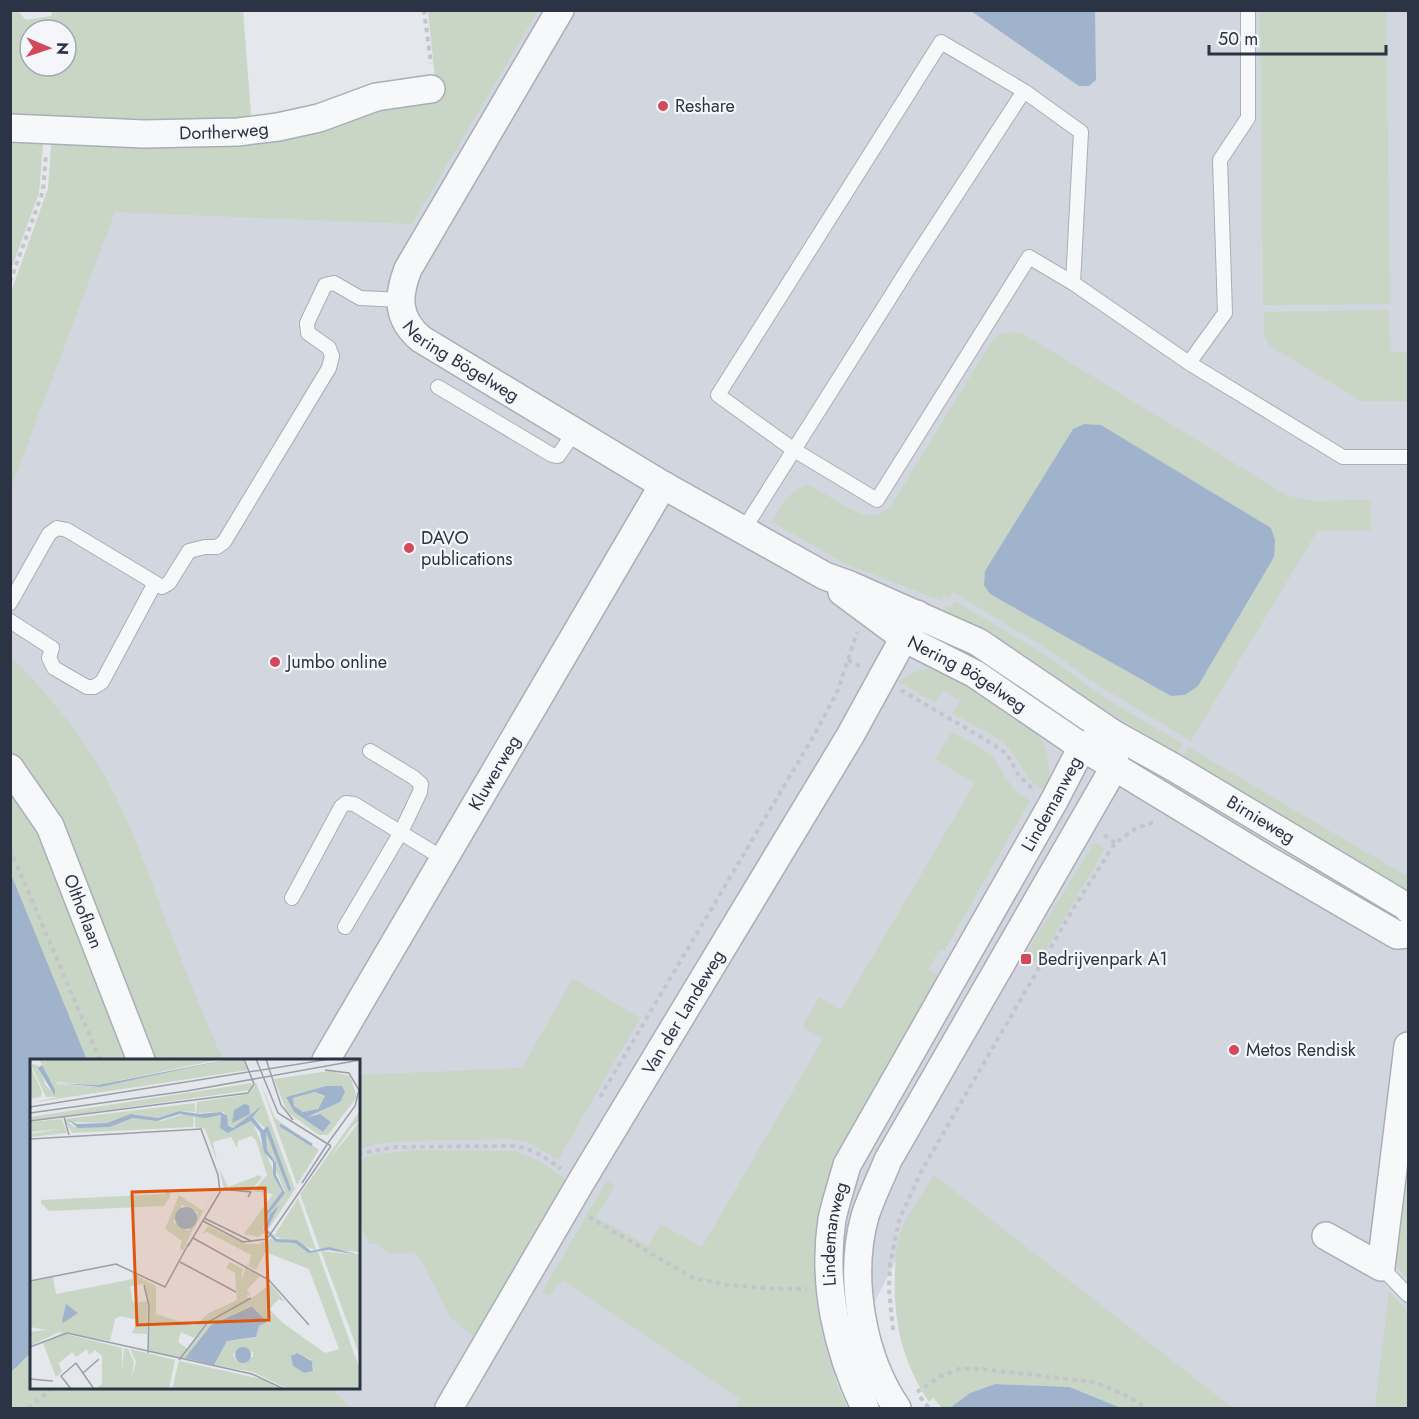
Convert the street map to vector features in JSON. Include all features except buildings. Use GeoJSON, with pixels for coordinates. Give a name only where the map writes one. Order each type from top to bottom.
{"type":"FeatureCollection","features":[{"type":"Feature","properties":{"kind":"street","name":"Nering Bögelweg"},"geometry":{"type":"LineString","coordinates":[[560,10],[408,269],[401,290],[402,312],[408,326],[421,339],[663,485],[825,576],[978,642],[1112,733]]}},
{"type":"Feature","properties":{"kind":"street","name":"Dortherweg"},"geometry":{"type":"LineString","coordinates":[[10,128],[144,134],[238,132],[278,127],[319,118],[376,98],[431,88]]}},
{"type":"Feature","properties":{"kind":"street","name":"Kluwerweg"},"geometry":{"type":"LineString","coordinates":[[327,1059],[663,485]]}},
{"type":"Feature","properties":{"kind":"street","name":"Nering Bögelweg"},"geometry":{"type":"LineString","coordinates":[[825,576],[843,594],[904,638],[975,674],[1082,747],[1115,766]]}},
{"type":"Feature","properties":{"kind":"street","name":"Van der Landeweg"},"geometry":{"type":"LineString","coordinates":[[449,1408],[567,1204],[850,736],[917,614]]}},
{"type":"Feature","properties":{"kind":"street","name":"Lindemanweg"},"geometry":{"type":"LineString","coordinates":[[865,1408],[850,1378],[836,1329],[831,1289],[832,1219],[847,1165],[1054,801],[1082,747],[1112,733]]}},
{"type":"Feature","properties":{"kind":"street"},"geometry":{"type":"LineString","coordinates":[[1112,733],[1115,766]]}},
{"type":"Feature","properties":{"kind":"street","name":"Birnieweg"},"geometry":{"type":"LineString","coordinates":[[1112,733],[1204,785],[1408,909]]}},
{"type":"Feature","properties":{"kind":"street","name":"Lindemanweg"},"geometry":{"type":"LineString","coordinates":[[906,1400],[871,1354],[863,1320],[858,1264],[865,1217],[888,1160],[1115,766]]}},
{"type":"Feature","properties":{"kind":"street","name":"Birnieweg"},"geometry":{"type":"LineString","coordinates":[[1115,766],[1266,859],[1396,934],[1408,934]]}},
{"type":"Feature","properties":{"kind":"street","name":"Olthoflaan"},"geometry":{"type":"LineString","coordinates":[[10,768],[50,826],[141,1059]]}},
{"type":"Feature","properties":{"kind":"street"},"geometry":{"type":"LineString","coordinates":[[1326,1236],[1382,1267],[1408,1046]]}},
{"type":"Feature","properties":{"kind":"lane"},"geometry":{"type":"LineString","coordinates":[[1189,363],[1225,313],[1220,160],[1248,118],[1248,10]]}},
{"type":"Feature","properties":{"kind":"lane"},"geometry":{"type":"LineString","coordinates":[[1073,283],[1080,132],[1024,91],[941,42],[718,395],[795,450],[877,500],[1029,257],[1073,283],[1189,363],[1343,457],[1408,456]]}},
{"type":"Feature","properties":{"kind":"lane"},"geometry":{"type":"LineString","coordinates":[[744,530],[1024,91]]}},
{"type":"Feature","properties":{"kind":"lane"},"geometry":{"type":"LineString","coordinates":[[10,603],[49,534],[57,528],[67,530],[162,587],[169,583],[189,551],[205,547],[217,548],[225,542],[329,368],[332,356],[330,348],[308,333],[307,323],[325,285],[334,283],[360,298],[401,300]]}},
{"type":"Feature","properties":{"kind":"lane"},"geometry":{"type":"LineString","coordinates":[[438,387],[552,455],[558,456],[575,431]]}},
{"type":"Feature","properties":{"kind":"lane"},"geometry":{"type":"LineString","coordinates":[[10,621],[51,648],[49,658],[54,668],[87,687],[94,687],[102,682],[155,583]]}},
{"type":"Feature","properties":{"kind":"lane"},"geometry":{"type":"LineString","coordinates":[[345,927],[400,832],[420,792],[421,784],[413,777],[370,751]]}},
{"type":"Feature","properties":{"kind":"lane"},"geometry":{"type":"LineString","coordinates":[[292,898],[346,802],[354,804],[444,859]]}},
{"type":"Feature","properties":{"kind":"lane"},"geometry":{"type":"LineString","coordinates":[[1382,1267],[1408,1294]]}},
{"type":"Feature","properties":{"kind":"path"},"geometry":{"type":"LineString","coordinates":[[424,10],[433,80],[431,88]]}},
{"type":"Feature","properties":{"kind":"path"},"geometry":{"type":"LineString","coordinates":[[10,282],[43,191],[49,130]]}},
{"type":"Feature","properties":{"kind":"path","name":"Van der Landeweg"},"geometry":{"type":"LineString","coordinates":[[595,1107],[816,732],[838,690],[848,660]]}},
{"type":"Feature","properties":{"kind":"path"},"geometry":{"type":"LineString","coordinates":[[882,679],[991,743],[1006,754],[1026,783],[1054,801]]}},
{"type":"Feature","properties":{"kind":"path"},"geometry":{"type":"LineString","coordinates":[[893,1334],[889,1289],[890,1265],[899,1220],[906,1203],[922,1170],[1073,909],[1115,843],[1084,821]]}},
{"type":"Feature","properties":{"kind":"path"},"geometry":{"type":"LineString","coordinates":[[10,849],[100,1059]]}},
{"type":"Feature","properties":{"kind":"path"},"geometry":{"type":"LineString","coordinates":[[360,1154],[396,1148],[514,1146],[523,1147],[541,1155],[560,1169],[566,1158]]}},
{"type":"Feature","properties":{"kind":"path"},"geometry":{"type":"LineString","coordinates":[[567,1204],[693,1278],[728,1285],[778,1289],[831,1289]]}},
{"type":"Feature","properties":{"kind":"path"},"geometry":{"type":"LineString","coordinates":[[906,1400],[941,1376],[959,1369],[982,1369],[1094,1382],[1125,1395],[1147,1408]]}},
{"type":"Feature","properties":{"kind":"path"},"geometry":{"type":"LineString","coordinates":[[27,1408],[52,1389]]}},
{"type":"Feature","properties":{"kind":"shaded area"},"geometry":{"type":"Polygon","coordinates":[[[518,11],[1408,11],[1408,1408],[1207,1408],[934,1186],[820,1408],[129,1408],[149,1389],[360,1389],[360,1059],[213,1059],[11,669],[10,489],[116,208],[405,223],[518,11]]]}},
{"type":"Feature","properties":{"kind":"green space"},"geometry":{"type":"Polygon","coordinates":[[[53,10],[243,11],[252,126],[11,116],[10,11],[18,11],[24,18],[18,18],[18,78],[78,78],[78,18],[38,18],[51,16],[53,10]]]}},
{"type":"Feature","properties":{"kind":"green space"},"geometry":{"type":"Polygon","coordinates":[[[428,11],[538,11],[412,224],[115,212],[11,488],[11,292],[48,188],[52,133],[192,140],[435,79],[428,11]]]}},
{"type":"Feature","properties":{"kind":"green space"},"geometry":{"type":"Polygon","coordinates":[[[1260,11],[1386,11],[1390,304],[1263,305],[1260,11]]]}},
{"type":"Feature","properties":{"kind":"green space"},"geometry":{"type":"Polygon","coordinates":[[[11,132],[44,134],[39,193],[11,270],[11,132]]]}},
{"type":"Feature","properties":{"kind":"green space"},"geometry":{"type":"Polygon","coordinates":[[[1389,310],[1390,352],[1408,352],[1408,401],[1361,401],[1271,347],[1264,336],[1264,312],[1389,310]]]}},
{"type":"Feature","properties":{"kind":"green space"},"geometry":{"type":"Polygon","coordinates":[[[1022,333],[1288,496],[1314,501],[1371,500],[1371,530],[1318,530],[1191,741],[1101,687],[1044,647],[953,592],[949,598],[944,596],[942,601],[846,564],[772,522],[790,495],[808,485],[861,513],[877,515],[885,510],[892,504],[990,344],[998,335],[1022,333]],[[1084,424],[990,594],[1171,696],[1185,695],[1198,686],[1274,557],[1270,528],[1101,425],[1084,424]]]}},
{"type":"Feature","properties":{"kind":"green space"},"geometry":{"type":"Polygon","coordinates":[[[955,601],[1047,656],[1106,699],[1183,744],[1177,753],[1045,671],[1042,673],[941,613],[946,605],[950,608],[955,601]]]}},
{"type":"Feature","properties":{"kind":"green space"},"geometry":{"type":"Polygon","coordinates":[[[10,656],[62,714],[106,778],[133,835],[183,966],[223,1059],[148,1059],[11,762],[10,656]]]}},
{"type":"Feature","properties":{"kind":"green space"},"geometry":{"type":"Polygon","coordinates":[[[927,669],[947,671],[1038,733],[1049,766],[1048,788],[1045,791],[1031,781],[1005,745],[952,713],[960,701],[943,690],[935,703],[898,681],[917,671],[927,669]]]}},
{"type":"Feature","properties":{"kind":"green space"},"geometry":{"type":"Polygon","coordinates":[[[952,732],[991,754],[1015,791],[1030,801],[944,951],[940,949],[928,970],[940,977],[846,1137],[832,1172],[822,1206],[817,1240],[815,1273],[817,1306],[823,1340],[848,1408],[737,1408],[739,1396],[737,1397],[563,1280],[549,1296],[542,1292],[607,1180],[615,1185],[596,1218],[648,1245],[661,1224],[702,1247],[823,1039],[802,1027],[819,997],[841,1010],[975,783],[935,759],[952,732]]]}},
{"type":"Feature","properties":{"kind":"green space"},"geometry":{"type":"Polygon","coordinates":[[[1188,747],[1408,877],[1408,893],[1182,758],[1188,747]]]}},
{"type":"Feature","properties":{"kind":"green space"},"geometry":{"type":"Polygon","coordinates":[[[11,777],[34,810],[137,1059],[86,1059],[11,874],[11,777]]]}},
{"type":"Feature","properties":{"kind":"green space"},"geometry":{"type":"Polygon","coordinates":[[[1094,843],[1105,849],[1038,963],[1025,955],[1094,843]]]}},
{"type":"Feature","properties":{"kind":"green space"},"geometry":{"type":"Polygon","coordinates":[[[573,978],[640,1018],[558,1160],[526,1141],[508,1139],[403,1141],[375,1144],[360,1149],[360,1075],[522,1068],[573,978]]]}},
{"type":"Feature","properties":{"kind":"green space"},"geometry":{"type":"Polygon","coordinates":[[[1408,1135],[1408,1280],[1392,1261],[1408,1135]]]}},
{"type":"Feature","properties":{"kind":"green space"},"geometry":{"type":"Polygon","coordinates":[[[417,1150],[515,1151],[541,1162],[569,1181],[476,1339],[451,1318],[419,1257],[412,1252],[389,1254],[377,1244],[370,1244],[360,1226],[360,1159],[378,1154],[417,1150]]]}},
{"type":"Feature","properties":{"kind":"green space"},"geometry":{"type":"Polygon","coordinates":[[[934,1175],[1233,1408],[1121,1408],[1070,1387],[995,1384],[970,1393],[950,1408],[942,1408],[933,1398],[929,1402],[912,1372],[902,1342],[896,1310],[895,1270],[897,1244],[903,1226],[934,1175]]]}},
{"type":"Feature","properties":{"kind":"green space"},"geometry":{"type":"Polygon","coordinates":[[[1389,1292],[1408,1311],[1408,1408],[1375,1408],[1389,1292]]]}},
{"type":"Feature","properties":{"kind":"green space"},"geometry":{"type":"Polygon","coordinates":[[[30,1354],[30,1389],[332,1389],[351,1408],[11,1408],[11,1372],[30,1354]]]}},
{"type":"Feature","properties":{"kind":"water"},"geometry":{"type":"Polygon","coordinates":[[[971,11],[1095,11],[1096,80],[1089,86],[1079,86],[971,11]]]}},
{"type":"Feature","properties":{"kind":"water"},"geometry":{"type":"Polygon","coordinates":[[[1084,424],[1101,425],[1271,528],[1275,540],[1274,557],[1198,686],[1185,695],[1171,696],[990,594],[984,585],[985,571],[1073,429],[1084,424]]]}},
{"type":"Feature","properties":{"kind":"water"},"geometry":{"type":"Polygon","coordinates":[[[11,874],[87,1059],[30,1059],[30,1354],[11,1372],[11,874]]]}},
{"type":"Feature","properties":{"kind":"water"},"geometry":{"type":"Polygon","coordinates":[[[995,1384],[1070,1387],[1121,1408],[950,1408],[970,1393],[995,1384]]]}},
{"type":"Feature","properties":{"kind":"place","name":"Reshare"},"geometry":{"type":"Point","coordinates":[663,106]}},
{"type":"Feature","properties":{"kind":"place","name":"DAVO publications"},"geometry":{"type":"Point","coordinates":[409,548]}},
{"type":"Feature","properties":{"kind":"place","name":"Jumbo online"},"geometry":{"type":"Point","coordinates":[275,662]}},
{"type":"Feature","properties":{"kind":"place","name":"Bedrijvenpark A1"},"geometry":{"type":"Point","coordinates":[1026,959]}},
{"type":"Feature","properties":{"kind":"place","name":"Metos Rendisk"},"geometry":{"type":"Point","coordinates":[1234,1050]}}]}
